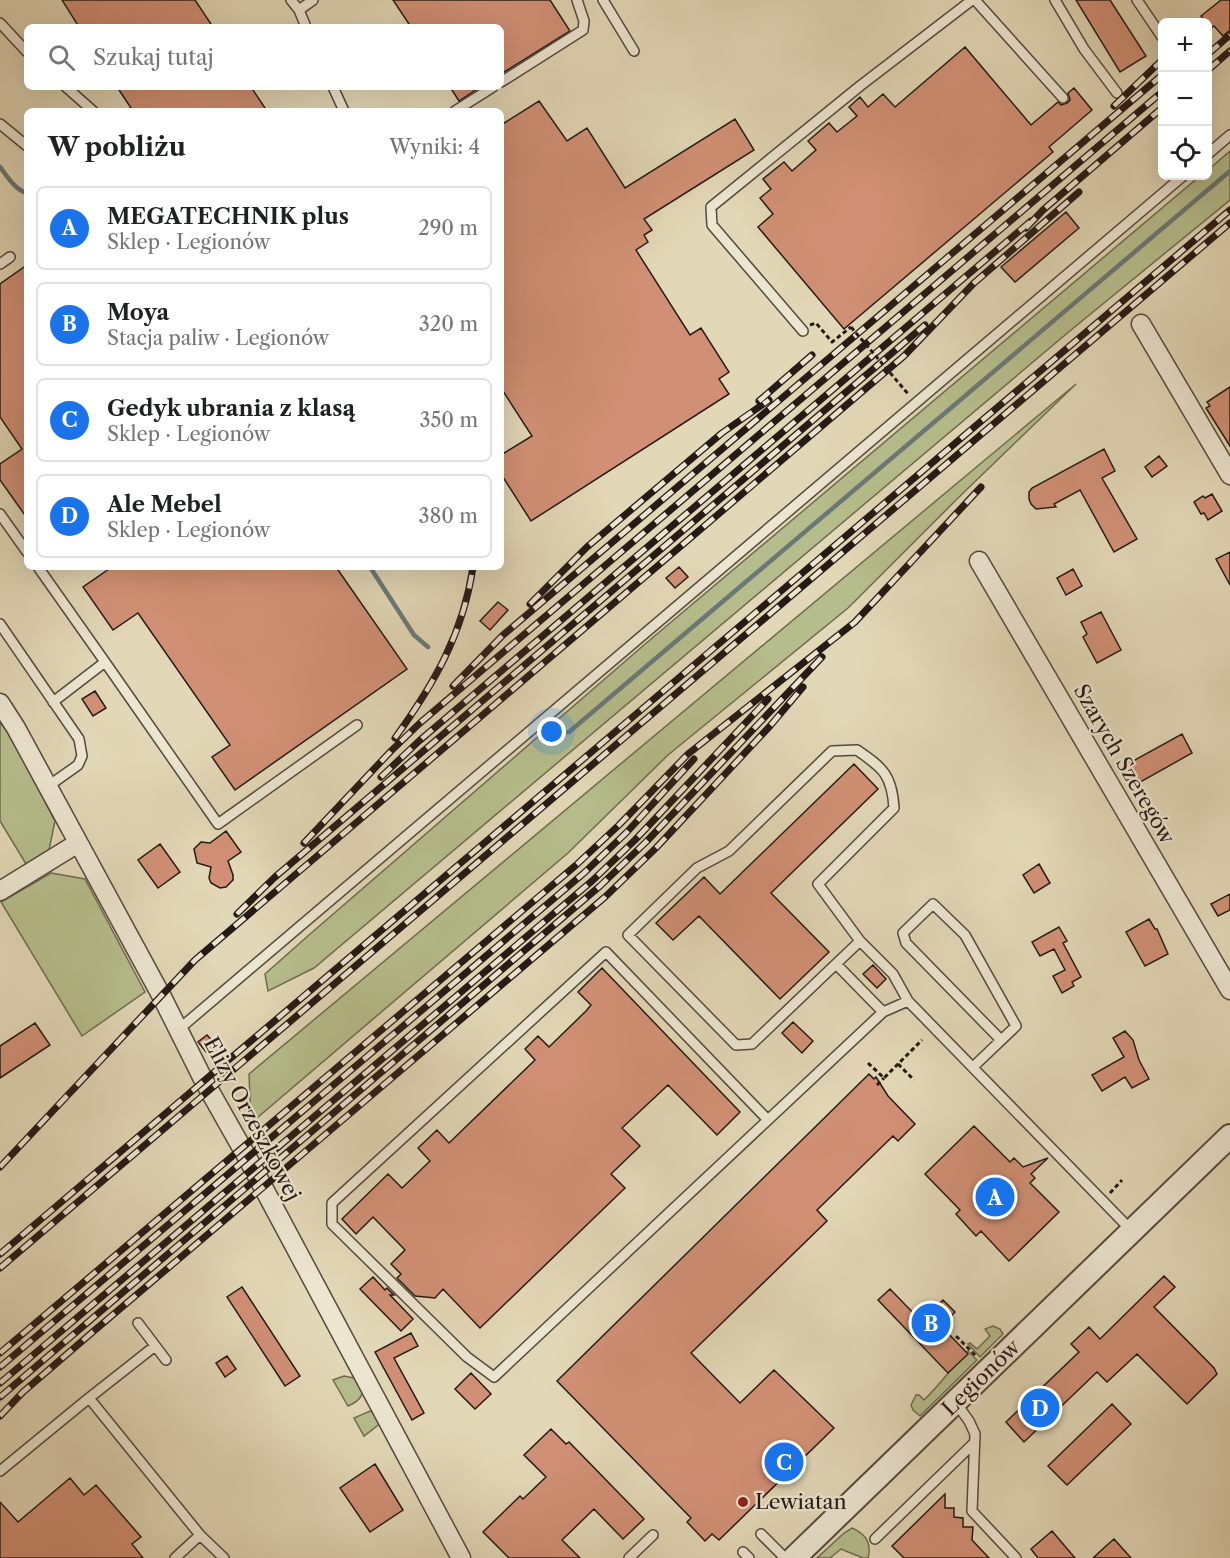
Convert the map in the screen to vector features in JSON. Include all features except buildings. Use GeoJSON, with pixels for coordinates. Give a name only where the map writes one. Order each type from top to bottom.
{"type":"FeatureCollection","features":[{"type":"Feature","properties":{"kind":"street"},"geometry":{"type":"LineString","coordinates":[[1141,324],[1230,475]]}},
{"type":"Feature","properties":{"kind":"street","name":"Szarych Szeregów"},"geometry":{"type":"LineString","coordinates":[[979,561],[1230,990]]}},
{"type":"Feature","properties":{"kind":"street","name":"Elizy Orzeszkowej"},"geometry":{"type":"LineString","coordinates":[[0,703],[16,728],[461,1558]]}},
{"type":"Feature","properties":{"kind":"street"},"geometry":{"type":"LineString","coordinates":[[0,891],[78,843]]}},
{"type":"Feature","properties":{"kind":"street","name":"Legionów"},"geometry":{"type":"LineString","coordinates":[[794,1558],[1230,1136]]}},
{"type":"Feature","properties":{"kind":"lane"},"geometry":{"type":"LineString","coordinates":[[291,0],[299,10],[305,24]]}},
{"type":"Feature","properties":{"kind":"lane"},"geometry":{"type":"LineString","coordinates":[[299,10],[313,0]]}},
{"type":"Feature","properties":{"kind":"lane"},"geometry":{"type":"LineString","coordinates":[[504,80],[583,30],[584,21],[577,0]]}},
{"type":"Feature","properties":{"kind":"lane"},"geometry":{"type":"LineString","coordinates":[[603,0],[634,51]]}},
{"type":"Feature","properties":{"kind":"lane"},"geometry":{"type":"LineString","coordinates":[[803,331],[712,225],[711,207],[860,86],[974,0],[1062,98]]}},
{"type":"Feature","properties":{"kind":"lane"},"geometry":{"type":"LineString","coordinates":[[1055,0],[1084,49],[1117,93]]}},
{"type":"Feature","properties":{"kind":"lane"},"geometry":{"type":"LineString","coordinates":[[1137,0],[1158,31]]}},
{"type":"Feature","properties":{"kind":"lane"},"geometry":{"type":"LineString","coordinates":[[0,23],[24,49]]}},
{"type":"Feature","properties":{"kind":"lane"},"geometry":{"type":"LineString","coordinates":[[69,90],[90,108]]}},
{"type":"Feature","properties":{"kind":"lane"},"geometry":{"type":"LineString","coordinates":[[334,90],[343,108]]}},
{"type":"Feature","properties":{"kind":"lane"},"geometry":{"type":"LineString","coordinates":[[460,108],[488,90]]}},
{"type":"Feature","properties":{"kind":"lane"},"geometry":{"type":"LineString","coordinates":[[0,124],[24,144]]}},
{"type":"Feature","properties":{"kind":"lane"},"geometry":{"type":"LineString","coordinates":[[1212,151],[1230,135]]}},
{"type":"Feature","properties":{"kind":"lane"},"geometry":{"type":"LineString","coordinates":[[178,1030],[943,372],[1178,180]]}},
{"type":"Feature","properties":{"kind":"lane"},"geometry":{"type":"LineString","coordinates":[[0,264],[10,257]]}},
{"type":"Feature","properties":{"kind":"lane"},"geometry":{"type":"LineString","coordinates":[[0,514],[24,548]]}},
{"type":"Feature","properties":{"kind":"lane"},"geometry":{"type":"LineString","coordinates":[[40,570],[218,824],[357,725]]}},
{"type":"Feature","properties":{"kind":"lane"},"geometry":{"type":"LineString","coordinates":[[0,624],[79,739],[82,756],[78,765],[47,787]]}},
{"type":"Feature","properties":{"kind":"lane"},"geometry":{"type":"LineString","coordinates":[[53,702],[105,662]]}},
{"type":"Feature","properties":{"kind":"lane"},"geometry":{"type":"LineString","coordinates":[[860,941],[752,1044],[736,1045],[628,935],[697,868],[729,851],[832,751],[857,750],[878,764],[893,786],[894,808],[818,884],[860,941],[893,974],[908,1001],[1133,1232]]}},
{"type":"Feature","properties":{"kind":"lane"},"geometry":{"type":"LineString","coordinates":[[973,1067],[1016,1026],[965,935],[933,904],[903,933],[906,943],[1001,1040]]}},
{"type":"Feature","properties":{"kind":"lane"},"geometry":{"type":"LineString","coordinates":[[767,1119],[606,952],[332,1203],[332,1224],[467,1357],[494,1377],[883,1012],[908,1001]]}},
{"type":"Feature","properties":{"kind":"lane"},"geometry":{"type":"LineString","coordinates":[[836,964],[883,1012]]}},
{"type":"Feature","properties":{"kind":"lane"},"geometry":{"type":"LineString","coordinates":[[138,1323],[166,1360]]}},
{"type":"Feature","properties":{"kind":"lane"},"geometry":{"type":"LineString","coordinates":[[0,1471],[155,1346]]}},
{"type":"Feature","properties":{"kind":"lane"},"geometry":{"type":"LineString","coordinates":[[89,1398],[200,1535],[224,1558]]}},
{"type":"Feature","properties":{"kind":"lane"},"geometry":{"type":"LineString","coordinates":[[956,1402],[975,1434],[972,1511],[1016,1558]]}},
{"type":"Feature","properties":{"kind":"lane"},"geometry":{"type":"LineString","coordinates":[[875,1539],[974,1443]]}},
{"type":"Feature","properties":{"kind":"lane"},"geometry":{"type":"LineString","coordinates":[[761,1534],[785,1558]]}},
{"type":"Feature","properties":{"kind":"lane"},"geometry":{"type":"LineString","coordinates":[[175,1558],[200,1535]]}},
{"type":"Feature","properties":{"kind":"lane"},"geometry":{"type":"LineString","coordinates":[[629,1558],[653,1535]]}},
{"type":"Feature","properties":{"kind":"path"},"geometry":{"type":"LineString","coordinates":[[821,329],[832,342],[851,327],[909,395]]}},
{"type":"Feature","properties":{"kind":"path"},"geometry":{"type":"LineString","coordinates":[[877,1084],[922,1040]]}},
{"type":"Feature","properties":{"kind":"path"},"geometry":{"type":"LineString","coordinates":[[868,1063],[884,1078]]}},
{"type":"Feature","properties":{"kind":"path"},"geometry":{"type":"LineString","coordinates":[[898,1064],[914,1080]]}},
{"type":"Feature","properties":{"kind":"path"},"geometry":{"type":"LineString","coordinates":[[1112,1191],[1122,1180]]}},
{"type":"Feature","properties":{"kind":"path"},"geometry":{"type":"LineString","coordinates":[[956,1336],[981,1361]]}},
{"type":"Feature","properties":{"kind":"green space"},"geometry":{"type":"Polygon","coordinates":[[[1230,151],[1230,200],[1071,330],[314,968],[268,991],[265,974],[309,935],[644,645],[1195,180],[1212,180],[1212,167],[1230,151]]]}},
{"type":"Feature","properties":{"kind":"green space"},"geometry":{"type":"Polygon","coordinates":[[[1076,384],[848,608],[668,755],[568,853],[251,1123],[249,1074],[1076,384]]]}},
{"type":"Feature","properties":{"kind":"green space"},"geometry":{"type":"Polygon","coordinates":[[[0,722],[11,737],[55,821],[49,850],[26,864],[0,821],[0,722]]]}},
{"type":"Feature","properties":{"kind":"green space"},"geometry":{"type":"Polygon","coordinates":[[[51,873],[85,879],[145,992],[82,1036],[1,902],[51,873]]]}},
{"type":"Feature","properties":{"kind":"green space"},"geometry":{"type":"Polygon","coordinates":[[[993,1326],[1000,1329],[1003,1334],[980,1357],[968,1344],[970,1343],[977,1349],[990,1336],[985,1329],[993,1326]]]}},
{"type":"Feature","properties":{"kind":"green space"},"geometry":{"type":"Polygon","coordinates":[[[968,1351],[977,1360],[920,1416],[911,1405],[916,1395],[924,1400],[968,1351]]]}},
{"type":"Feature","properties":{"kind":"green space"},"geometry":{"type":"Polygon","coordinates":[[[344,1376],[354,1378],[363,1387],[359,1399],[348,1406],[333,1380],[344,1376]]]}},
{"type":"Feature","properties":{"kind":"green space"},"geometry":{"type":"Polygon","coordinates":[[[370,1411],[376,1413],[382,1422],[364,1436],[354,1418],[370,1411]]]}},
{"type":"Feature","properties":{"kind":"green space"},"geometry":{"type":"Polygon","coordinates":[[[852,1528],[867,1540],[868,1558],[841,1549],[830,1558],[817,1558],[844,1533],[852,1528]]]}},
{"type":"Feature","properties":{"kind":"waterway"},"geometry":{"type":"LineString","coordinates":[[0,167],[15,186],[24,192]]}},
{"type":"Feature","properties":{"kind":"waterway"},"geometry":{"type":"LineString","coordinates":[[558,733],[569,732],[1230,171]]}},
{"type":"Feature","properties":{"kind":"waterway"},"geometry":{"type":"LineString","coordinates":[[372,570],[414,635],[428,647]]}},
{"type":"Feature","properties":{"kind":"railway"},"geometry":{"type":"LineString","coordinates":[[1212,51],[1230,35]]}},
{"type":"Feature","properties":{"kind":"railway"},"geometry":{"type":"LineString","coordinates":[[1212,67],[1230,51]]}},
{"type":"Feature","properties":{"kind":"railway"},"geometry":{"type":"LineString","coordinates":[[1114,106],[1158,64]]}},
{"type":"Feature","properties":{"kind":"railway"},"geometry":{"type":"LineString","coordinates":[[453,686],[502,636],[1158,78]]}},
{"type":"Feature","properties":{"kind":"railway"},"geometry":{"type":"LineString","coordinates":[[304,843],[420,723],[1158,95]]}},
{"type":"Feature","properties":{"kind":"railway"},"geometry":{"type":"LineString","coordinates":[[1026,228],[1043,210],[1158,111]]}},
{"type":"Feature","properties":{"kind":"railway"},"geometry":{"type":"LineString","coordinates":[[0,1167],[195,960],[904,356],[974,283],[1079,192]]}},
{"type":"Feature","properties":{"kind":"railway"},"geometry":{"type":"LineString","coordinates":[[0,1254],[1230,210]]}},
{"type":"Feature","properties":{"kind":"railway"},"geometry":{"type":"LineString","coordinates":[[381,777],[419,741],[1031,221]]}},
{"type":"Feature","properties":{"kind":"railway"},"geometry":{"type":"LineString","coordinates":[[0,1268],[1230,223]]}},
{"type":"Feature","properties":{"kind":"railway"},"geometry":{"type":"LineString","coordinates":[[237,914],[275,877],[925,325]]}},
{"type":"Feature","properties":{"kind":"railway"},"geometry":{"type":"LineString","coordinates":[[759,401],[812,355]]}},
{"type":"Feature","properties":{"kind":"railway"},"geometry":{"type":"LineString","coordinates":[[530,604],[587,547],[722,433],[769,400]]}},
{"type":"Feature","properties":{"kind":"railway"},"geometry":{"type":"LineString","coordinates":[[0,1353],[575,866],[619,825],[688,754],[855,622],[981,487]]}},
{"type":"Feature","properties":{"kind":"railway"},"geometry":{"type":"LineString","coordinates":[[395,738],[422,698],[445,657],[462,614],[472,570]]}},
{"type":"Feature","properties":{"kind":"railway"},"geometry":{"type":"LineString","coordinates":[[0,1397],[600,886],[647,841],[822,657]]}},
{"type":"Feature","properties":{"kind":"railway"},"geometry":{"type":"LineString","coordinates":[[0,1416],[23,1392],[95,1330],[605,897],[656,848],[770,726],[803,687]]}},
{"type":"Feature","properties":{"kind":"railway"},"geometry":{"type":"LineString","coordinates":[[0,1383],[592,881],[635,840],[768,699]]}},
{"type":"Feature","properties":{"kind":"railway"},"geometry":{"type":"LineString","coordinates":[[0,1367],[584,873],[627,832],[694,759]]}},
{"type":"Feature","properties":{"kind":"place","name":"MEGATECHNIK plus"},"geometry":{"type":"Point","coordinates":[995,1197]}},
{"type":"Feature","properties":{"kind":"place","name":"Moya"},"geometry":{"type":"Point","coordinates":[931,1323]}},
{"type":"Feature","properties":{"kind":"place","name":"Ale Mebel"},"geometry":{"type":"Point","coordinates":[1040,1408]}},
{"type":"Feature","properties":{"kind":"place","name":"Gedyk ubrania z klasą"},"geometry":{"type":"Point","coordinates":[784,1462]}},
{"type":"Feature","properties":{"kind":"place","name":"Lewiatan"},"geometry":{"type":"Point","coordinates":[743,1502]}}]}
